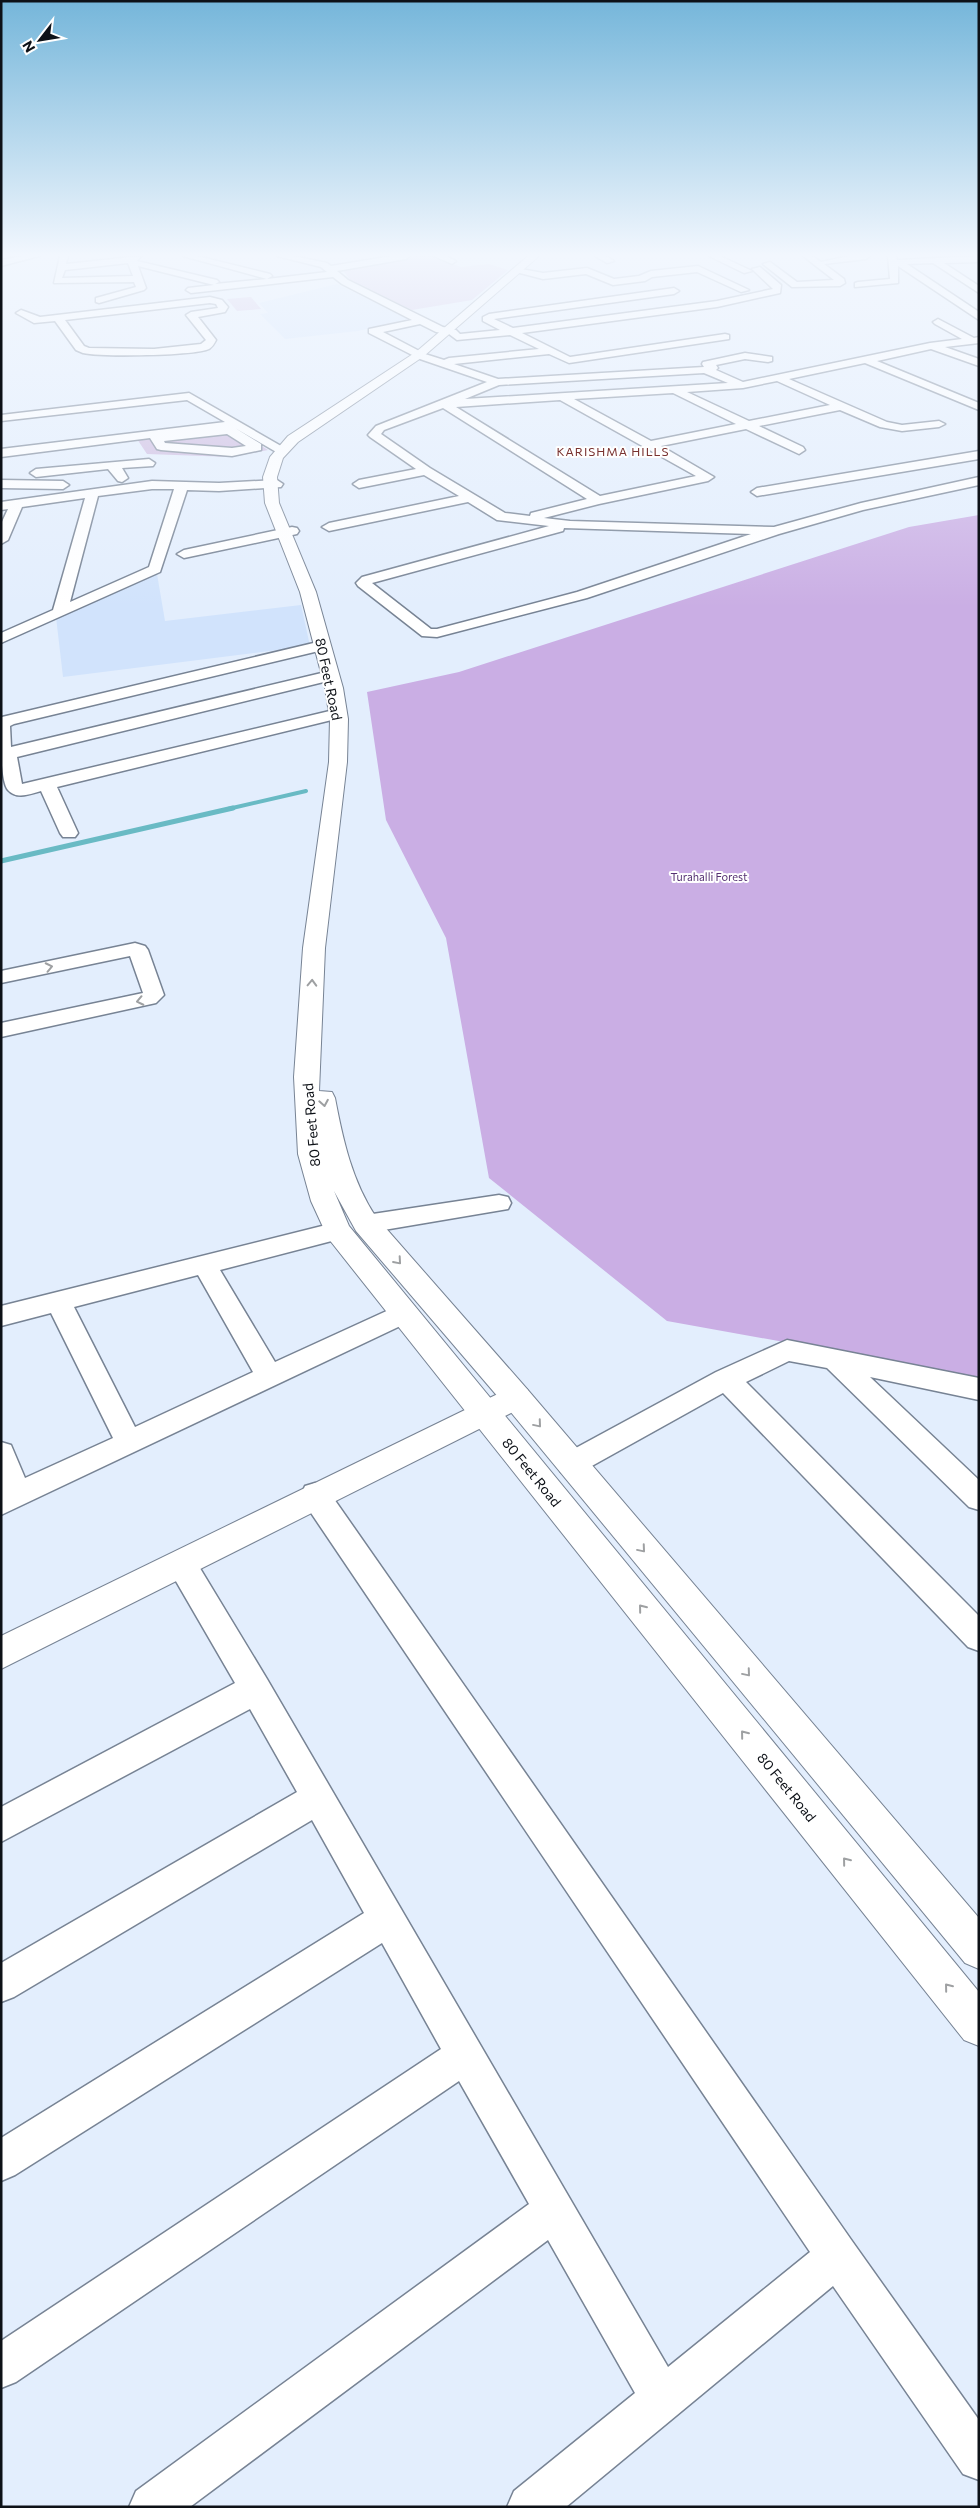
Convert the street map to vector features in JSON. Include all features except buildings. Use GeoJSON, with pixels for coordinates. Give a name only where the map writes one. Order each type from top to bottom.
{"type":"FeatureCollection","features":[{"type":"Feature","properties":{"kind":"main road","name":"80 Feet Road"},"geometry":{"type":"LineString","coordinates":[[402,373],[311,425],[282,450],[271,470],[273,484],[308,592],[338,714],[338,762],[314,948],[320,1076],[332,1153],[346,1189],[352,1227],[404,1313],[979,2025]]}},
{"type":"Feature","properties":{"kind":"main road","name":"80 Feet Road"},"geometry":{"type":"LineString","coordinates":[[273,484],[281,464],[300,440],[405,373]]}},
{"type":"Feature","properties":{"kind":"main road","name":"80 Feet Road"},"geometry":{"type":"LineString","coordinates":[[288,531],[317,591],[344,688],[349,719],[348,762],[326,948],[317,1016],[306,1077],[311,1154],[324,1201],[352,1227],[516,1397],[979,1950]]}},
{"type":"Feature","properties":{"kind":"main road"},"geometry":{"type":"LineString","coordinates":[[1,1653],[315,1495],[516,1397]]}},
{"type":"Feature","properties":{"kind":"street"},"geometry":{"type":"LineString","coordinates":[[471,373],[497,382]]}},
{"type":"Feature","properties":{"kind":"street"},"geometry":{"type":"LineString","coordinates":[[653,373],[497,382],[380,428],[374,435],[426,471],[502,517],[570,525],[774,531]]}},
{"type":"Feature","properties":{"kind":"street"},"geometry":{"type":"LineString","coordinates":[[713,373],[743,385]]}},
{"type":"Feature","properties":{"kind":"street"},"geometry":{"type":"LineString","coordinates":[[444,404],[676,391],[743,385],[808,373]]}},
{"type":"Feature","properties":{"kind":"street"},"geometry":{"type":"LineString","coordinates":[[897,373],[979,407]]}},
{"type":"Feature","properties":{"kind":"street"},"geometry":{"type":"LineString","coordinates":[[781,379],[890,427],[916,428],[939,424]]}},
{"type":"Feature","properties":{"kind":"street"},"geometry":{"type":"LineString","coordinates":[[676,391],[799,450]]}},
{"type":"Feature","properties":{"kind":"street"},"geometry":{"type":"LineString","coordinates":[[4,418],[189,396],[282,450]]}},
{"type":"Feature","properties":{"kind":"street"},"geometry":{"type":"LineString","coordinates":[[524,519],[598,500],[708,477],[564,398]]}},
{"type":"Feature","properties":{"kind":"street"},"geometry":{"type":"LineString","coordinates":[[444,404],[598,500]]}},
{"type":"Feature","properties":{"kind":"street"},"geometry":{"type":"LineString","coordinates":[[649,445],[744,424],[842,406]]}},
{"type":"Feature","properties":{"kind":"street"},"geometry":{"type":"LineString","coordinates":[[194,412],[213,410]]}},
{"type":"Feature","properties":{"kind":"street"},"geometry":{"type":"LineString","coordinates":[[4,418],[20,435],[36,463]]}},
{"type":"Feature","properties":{"kind":"street"},"geometry":{"type":"LineString","coordinates":[[1,453],[191,432],[229,430],[257,447],[232,452],[204,450],[161,446],[156,438],[191,432],[236,424]]}},
{"type":"Feature","properties":{"kind":"street"},"geometry":{"type":"LineString","coordinates":[[191,432],[204,450]]}},
{"type":"Feature","properties":{"kind":"street"},"geometry":{"type":"LineString","coordinates":[[757,492],[979,455]]}},
{"type":"Feature","properties":{"kind":"street"},"geometry":{"type":"LineString","coordinates":[[1,477],[110,465],[149,463]]}},
{"type":"Feature","properties":{"kind":"street"},"geometry":{"type":"LineString","coordinates":[[110,465],[116,468],[122,478]]}},
{"type":"Feature","properties":{"kind":"street"},"geometry":{"type":"LineString","coordinates":[[359,484],[426,471]]}},
{"type":"Feature","properties":{"kind":"street"},"geometry":{"type":"LineString","coordinates":[[1,484],[66,485],[146,476],[171,479],[183,485]]}},
{"type":"Feature","properties":{"kind":"street"},"geometry":{"type":"LineString","coordinates":[[570,525],[385,575],[363,583],[427,633],[432,634],[582,595],[774,531],[861,506],[979,481]]}},
{"type":"Feature","properties":{"kind":"street"},"geometry":{"type":"LineString","coordinates":[[1,506],[152,485],[219,487],[273,484]]}},
{"type":"Feature","properties":{"kind":"street"},"geometry":{"type":"LineString","coordinates":[[1,639],[155,569],[177,497],[183,485]]}},
{"type":"Feature","properties":{"kind":"street"},"geometry":{"type":"LineString","coordinates":[[60,612],[93,493]]}},
{"type":"Feature","properties":{"kind":"street"},"geometry":{"type":"LineString","coordinates":[[330,527],[469,498]]}},
{"type":"Feature","properties":{"kind":"street"},"geometry":{"type":"LineString","coordinates":[[1,540],[16,504]]}},
{"type":"Feature","properties":{"kind":"street"},"geometry":{"type":"LineString","coordinates":[[184,554],[288,531]]}},
{"type":"Feature","properties":{"kind":"street"},"geometry":{"type":"LineString","coordinates":[[322,646],[8,720],[2,726],[3,747],[8,754],[14,787],[17,790],[47,785],[338,714]]}},
{"type":"Feature","properties":{"kind":"street"},"geometry":{"type":"LineString","coordinates":[[8,754],[330,676]]}},
{"type":"Feature","properties":{"kind":"street"},"geometry":{"type":"LineString","coordinates":[[47,785],[69,833]]}},
{"type":"Feature","properties":{"kind":"street"},"geometry":{"type":"LineString","coordinates":[[1,977],[135,949],[138,950],[154,995],[149,1000],[1,1030]]}},
{"type":"Feature","properties":{"kind":"street"},"geometry":{"type":"LineString","coordinates":[[1,1316],[205,1266],[352,1227],[499,1203]]}},
{"type":"Feature","properties":{"kind":"street"},"geometry":{"type":"LineString","coordinates":[[205,1266],[269,1376]]}},
{"type":"Feature","properties":{"kind":"street"},"geometry":{"type":"LineString","coordinates":[[58,1302],[128,1442]]}},
{"type":"Feature","properties":{"kind":"street"},"geometry":{"type":"LineString","coordinates":[[1,1453],[9,1499],[404,1313]]}},
{"type":"Feature","properties":{"kind":"street"},"geometry":{"type":"LineString","coordinates":[[571,1464],[726,1379],[787,1350],[976,1391]]}},
{"type":"Feature","properties":{"kind":"street"},"geometry":{"type":"LineString","coordinates":[[835,1360],[979,1498]]}},
{"type":"Feature","properties":{"kind":"street"},"geometry":{"type":"LineString","coordinates":[[726,1379],[979,1637]]}},
{"type":"Feature","properties":{"kind":"street"},"geometry":{"type":"LineString","coordinates":[[315,1495],[837,2256],[979,2458]]}},
{"type":"Feature","properties":{"kind":"street"},"geometry":{"type":"LineString","coordinates":[[181,1564],[256,1690],[662,2399]]}},
{"type":"Feature","properties":{"kind":"street"},"geometry":{"type":"LineString","coordinates":[[1,1825],[256,1690]]}},
{"type":"Feature","properties":{"kind":"street"},"geometry":{"type":"LineString","coordinates":[[1,1984],[318,1798]]}},
{"type":"Feature","properties":{"kind":"street"},"geometry":{"type":"LineString","coordinates":[[1,2161],[387,1919]]}},
{"type":"Feature","properties":{"kind":"street"},"geometry":{"type":"LineString","coordinates":[[1,2368],[465,2055]]}},
{"type":"Feature","properties":{"kind":"street"},"geometry":{"type":"LineString","coordinates":[[152,2507],[555,2210]]}},
{"type":"Feature","properties":{"kind":"street"},"geometry":{"type":"LineString","coordinates":[[530,2507],[837,2256]]}},
{"type":"Feature","properties":{"kind":"shaded area"},"geometry":{"type":"Polygon","coordinates":[[[231,426],[268,450],[231,457],[147,454],[137,439],[231,426]]]}},
{"type":"Feature","properties":{"kind":"shaded area"},"geometry":{"type":"Polygon","coordinates":[[[157,574],[165,621],[301,605],[310,646],[63,677],[56,617],[157,574]]]}},
{"type":"Feature","properties":{"kind":"green space","name":"Turahalli Forest"},"geometry":{"type":"Polygon","coordinates":[[[979,515],[979,1377],[667,1321],[489,1178],[446,938],[386,820],[367,692],[459,672],[909,527],[979,515]]]}},
{"type":"Feature","properties":{"kind":"waterway"},"geometry":{"type":"LineString","coordinates":[[228,809],[306,791]]}},
{"type":"Feature","properties":{"kind":"waterway"},"geometry":{"type":"LineString","coordinates":[[1,861],[233,808]]}},
{"type":"Feature","properties":{"kind":"district","name":"KARISHMA HILLS"},"geometry":{"type":"Point","coordinates":[613,451]}}]}
